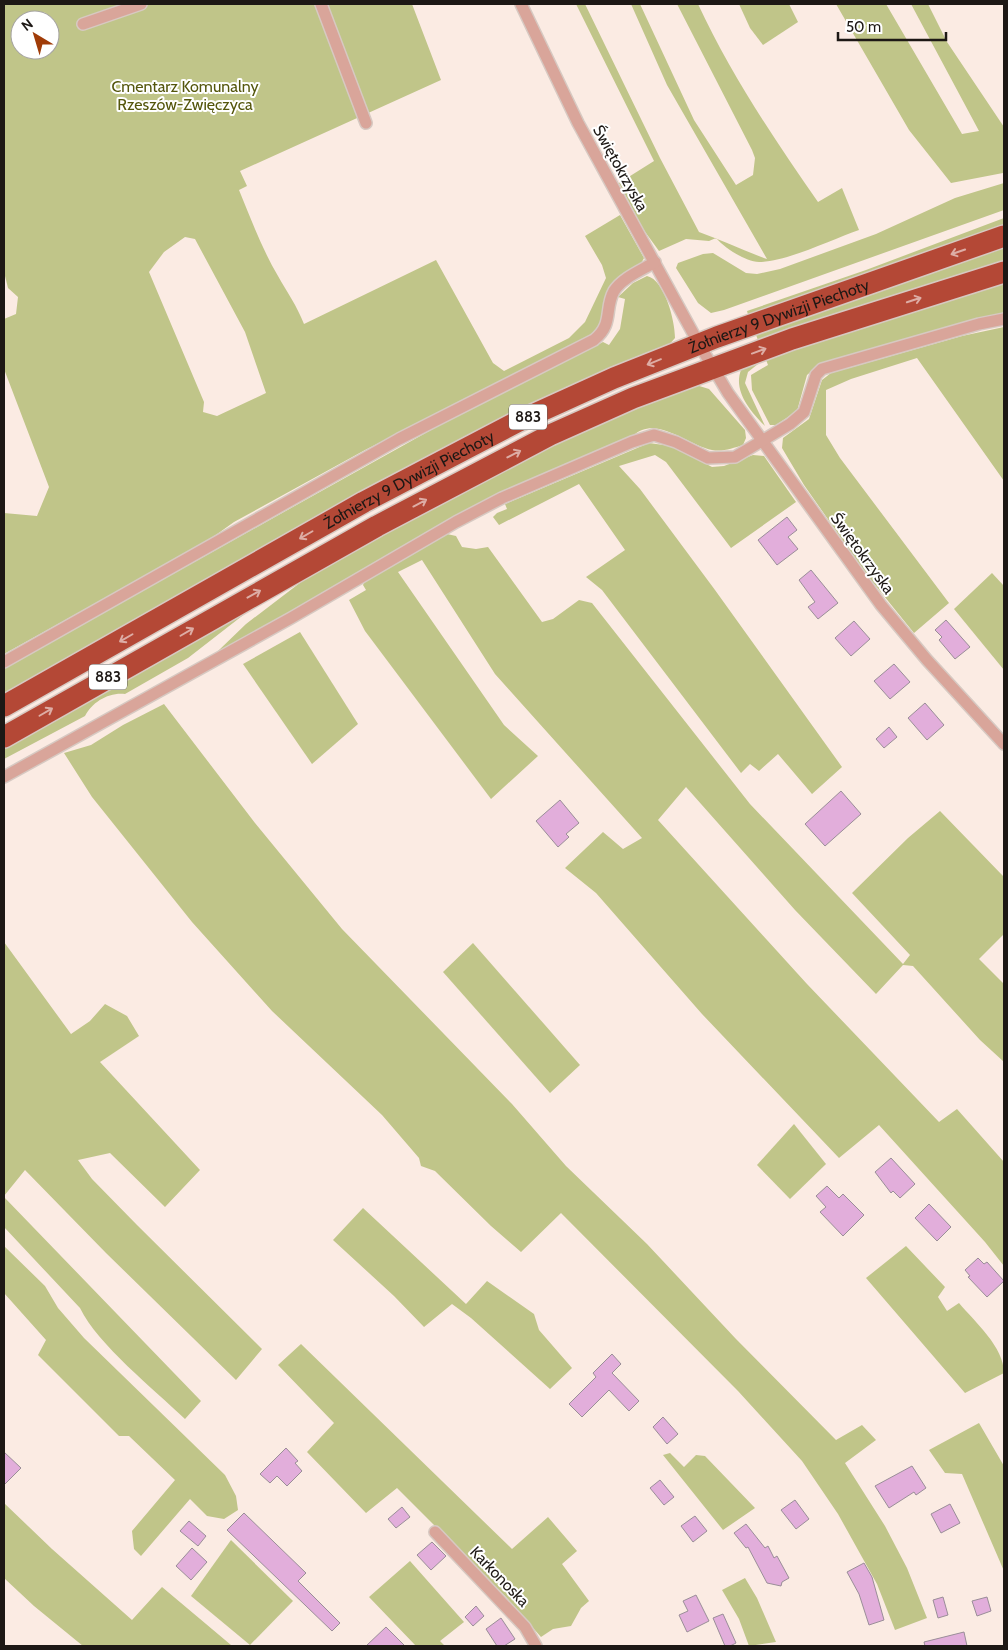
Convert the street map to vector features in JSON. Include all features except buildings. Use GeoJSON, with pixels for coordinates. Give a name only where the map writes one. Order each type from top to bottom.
{"type":"FeatureCollection","features":[{"type":"Feature","properties":{"kind":"highway","name":"Żołnierzy 9 Dywizji Piechoty"},"geometry":{"type":"LineString","coordinates":[[4,706],[364,502],[517,422],[614,378],[699,344],[1004,236]]}},
{"type":"Feature","properties":{"kind":"highway","name":"Żołnierzy 9 Dywizji Piechoty"},"geometry":{"type":"LineString","coordinates":[[4,737],[211,618],[550,435],[633,398],[792,339],[1004,272]]}},
{"type":"Feature","properties":{"kind":"street"},"geometry":{"type":"LineString","coordinates":[[83,24],[141,4]]}},
{"type":"Feature","properties":{"kind":"street"},"geometry":{"type":"LineString","coordinates":[[321,4],[366,123]]}},
{"type":"Feature","properties":{"kind":"street","name":"Świętokrzyska"},"geometry":{"type":"LineString","coordinates":[[521,4],[578,124],[714,368],[762,441],[782,465],[831,538],[881,605],[927,660],[1004,744]]}},
{"type":"Feature","properties":{"kind":"street"},"geometry":{"type":"LineString","coordinates":[[4,662],[399,439],[594,340],[606,327],[614,292],[625,281],[655,262]]}},
{"type":"Feature","properties":{"kind":"street"},"geometry":{"type":"LineString","coordinates":[[4,777],[291,618],[502,498],[632,442],[654,435],[676,442],[708,458],[735,457],[790,424],[804,412],[816,376],[822,369],[1004,319]]}},
{"type":"Feature","properties":{"kind":"street","name":"Karkonoska"},"geometry":{"type":"LineString","coordinates":[[435,1532],[525,1627],[536,1646]]}},
{"type":"Feature","properties":{"kind":"green space","name":"Cmentarz Komunalny Rzeszów-Zwięczyca"},"geometry":{"type":"Polygon","coordinates":[[[4,4],[412,4],[441,80],[240,171],[247,186],[239,190],[252,223],[304,324],[436,260],[493,363],[504,371],[569,338],[585,322],[606,278],[602,265],[585,236],[620,215],[644,258],[639,265],[617,280],[609,293],[601,321],[587,338],[365,450],[234,522],[206,542],[4,654],[4,513],[37,516],[49,487],[4,369],[4,319],[16,314],[18,297],[8,288],[4,272],[4,4]],[[185,237],[164,252],[149,272],[204,402],[203,412],[217,416],[266,393],[245,332],[195,239],[185,237]]]}},
{"type":"Feature","properties":{"kind":"green space"},"geometry":{"type":"Polygon","coordinates":[[[576,4],[585,4],[660,158],[699,232],[715,238],[709,241],[686,239],[659,251],[643,229],[619,183],[654,161],[576,4]]]}},
{"type":"Feature","properties":{"kind":"green space"},"geometry":{"type":"Polygon","coordinates":[[[631,4],[640,4],[694,120],[736,185],[753,175],[755,158],[677,4],[698,4],[724,55],[754,105],[818,202],[842,188],[859,230],[796,254],[759,262],[735,253],[717,239],[767,259],[667,85],[631,4]]]}},
{"type":"Feature","properties":{"kind":"green space"},"geometry":{"type":"Polygon","coordinates":[[[739,4],[789,4],[798,22],[763,45],[750,28],[739,4]]]}},
{"type":"Feature","properties":{"kind":"green space"},"geometry":{"type":"Polygon","coordinates":[[[836,4],[886,4],[962,134],[979,131],[911,4],[928,4],[947,42],[1004,127],[1003,173],[951,183],[909,130],[836,4]]]}},
{"type":"Feature","properties":{"kind":"green space"},"geometry":{"type":"Polygon","coordinates":[[[1004,183],[1004,210],[724,310],[711,313],[698,303],[676,268],[678,263],[703,254],[713,253],[746,273],[757,274],[780,269],[876,234],[955,198],[1004,183]]]}},
{"type":"Feature","properties":{"kind":"green space"},"geometry":{"type":"Polygon","coordinates":[[[1004,218],[1004,226],[888,270],[749,318],[747,311],[866,270],[1004,218]]]}},
{"type":"Feature","properties":{"kind":"green space"},"geometry":{"type":"Polygon","coordinates":[[[1004,248],[1004,263],[759,343],[755,332],[1004,248]]]}},
{"type":"Feature","properties":{"kind":"green space"},"geometry":{"type":"Polygon","coordinates":[[[647,276],[659,285],[671,312],[675,338],[667,347],[4,696],[4,668],[474,406],[603,342],[609,345],[620,329],[625,299],[618,297],[633,283],[647,276]]]}},
{"type":"Feature","properties":{"kind":"green space"},"geometry":{"type":"Polygon","coordinates":[[[1004,281],[1004,314],[821,363],[807,375],[797,411],[776,425],[770,425],[752,390],[751,375],[768,365],[765,357],[1004,281]]]}},
{"type":"Feature","properties":{"kind":"green space"},"geometry":{"type":"Polygon","coordinates":[[[1004,327],[1004,481],[917,358],[851,379],[826,390],[826,435],[840,458],[949,603],[914,633],[867,575],[804,485],[782,448],[783,438],[809,419],[822,380],[831,373],[962,336],[1004,327]]]}},
{"type":"Feature","properties":{"kind":"green space"},"geometry":{"type":"Polygon","coordinates":[[[756,360],[758,364],[748,372],[745,383],[765,426],[744,400],[739,386],[741,370],[756,360]]]}},
{"type":"Feature","properties":{"kind":"green space"},"geometry":{"type":"Polygon","coordinates":[[[696,385],[709,389],[745,430],[746,438],[743,445],[724,450],[712,450],[662,430],[652,428],[642,430],[633,436],[445,523],[227,649],[218,651],[246,624],[322,566],[494,473],[611,418],[683,388],[696,385]]]}},
{"type":"Feature","properties":{"kind":"green space"},"geometry":{"type":"Polygon","coordinates":[[[649,443],[671,446],[712,467],[724,466],[753,455],[764,456],[796,502],[731,548],[666,462],[655,455],[619,466],[640,489],[715,590],[842,767],[812,794],[778,754],[759,771],[750,764],[741,773],[602,590],[586,577],[625,550],[579,484],[499,525],[493,517],[507,509],[505,504],[649,443]]]}},
{"type":"Feature","properties":{"kind":"green space"},"geometry":{"type":"Polygon","coordinates":[[[447,534],[456,536],[462,547],[476,549],[488,547],[542,622],[553,619],[579,600],[592,603],[750,804],[903,964],[910,955],[852,893],[908,838],[940,811],[1004,877],[1004,934],[979,959],[1004,984],[1004,1062],[980,1040],[913,966],[903,965],[876,994],[795,910],[686,787],[658,820],[807,984],[939,1122],[957,1109],[1004,1162],[1004,1266],[985,1242],[879,1125],[839,1158],[702,1014],[596,893],[565,868],[603,832],[623,849],[642,838],[495,674],[422,560],[398,572],[504,725],[538,756],[491,799],[365,631],[349,600],[366,590],[363,585],[365,581],[447,534]]]}},
{"type":"Feature","properties":{"kind":"green space"},"geometry":{"type":"Polygon","coordinates":[[[992,573],[1004,586],[1004,670],[954,609],[992,573]]]}},
{"type":"Feature","properties":{"kind":"green space"},"geometry":{"type":"Polygon","coordinates":[[[251,609],[188,658],[125,694],[107,696],[92,706],[85,716],[4,759],[4,747],[233,616],[251,609]]]}},
{"type":"Feature","properties":{"kind":"green space"},"geometry":{"type":"Polygon","coordinates":[[[300,632],[358,724],[312,764],[243,664],[300,632]]]}},
{"type":"Feature","properties":{"kind":"green space"},"geometry":{"type":"Polygon","coordinates":[[[164,704],[255,823],[342,929],[512,1104],[566,1166],[647,1244],[736,1339],[836,1440],[862,1425],[876,1440],[845,1463],[885,1526],[907,1568],[927,1618],[895,1630],[877,1584],[838,1514],[802,1461],[738,1391],[561,1213],[521,1252],[491,1226],[435,1171],[421,1166],[419,1158],[382,1115],[272,1011],[192,922],[92,797],[64,753],[91,745],[123,725],[164,704]]]}},
{"type":"Feature","properties":{"kind":"green space"},"geometry":{"type":"Polygon","coordinates":[[[4,942],[71,1034],[90,1021],[105,1004],[127,1016],[139,1036],[100,1062],[200,1170],[165,1207],[110,1153],[78,1160],[92,1179],[262,1349],[236,1380],[106,1253],[25,1170],[4,1196],[4,942]]]}},
{"type":"Feature","properties":{"kind":"green space"},"geometry":{"type":"Polygon","coordinates":[[[473,943],[580,1065],[550,1093],[443,972],[473,943]]]}},
{"type":"Feature","properties":{"kind":"green space"},"geometry":{"type":"Polygon","coordinates":[[[794,1124],[826,1164],[790,1199],[757,1165],[794,1124]]]}},
{"type":"Feature","properties":{"kind":"green space"},"geometry":{"type":"Polygon","coordinates":[[[4,1197],[201,1401],[185,1419],[113,1351],[88,1322],[80,1308],[4,1227],[4,1197]]]}},
{"type":"Feature","properties":{"kind":"green space"},"geometry":{"type":"Polygon","coordinates":[[[363,1208],[466,1304],[487,1281],[534,1314],[539,1330],[572,1368],[550,1389],[471,1318],[452,1304],[424,1327],[394,1296],[333,1240],[363,1208]]]}},
{"type":"Feature","properties":{"kind":"green space"},"geometry":{"type":"Polygon","coordinates":[[[4,1246],[45,1286],[58,1308],[84,1338],[225,1475],[236,1496],[238,1510],[224,1519],[207,1516],[190,1499],[141,1556],[134,1549],[132,1531],[175,1480],[129,1436],[119,1436],[38,1355],[46,1340],[4,1293],[4,1246]]]}},
{"type":"Feature","properties":{"kind":"green space"},"geometry":{"type":"Polygon","coordinates":[[[906,1246],[945,1287],[938,1297],[947,1311],[959,1303],[988,1335],[1003,1363],[1004,1373],[965,1393],[866,1278],[906,1246]]]}},
{"type":"Feature","properties":{"kind":"green space"},"geometry":{"type":"Polygon","coordinates":[[[301,1344],[512,1549],[548,1517],[577,1551],[562,1564],[589,1601],[581,1608],[571,1626],[553,1629],[541,1637],[505,1596],[397,1488],[366,1513],[307,1452],[334,1423],[278,1365],[301,1344]]]}},
{"type":"Feature","properties":{"kind":"green space"},"geometry":{"type":"Polygon","coordinates":[[[979,1423],[1004,1466],[1004,1571],[962,1474],[945,1473],[929,1450],[979,1423]]]}},
{"type":"Feature","properties":{"kind":"green space"},"geometry":{"type":"Polygon","coordinates":[[[670,1453],[684,1467],[696,1455],[705,1456],[755,1508],[723,1530],[663,1455],[670,1453]]]}},
{"type":"Feature","properties":{"kind":"green space"},"geometry":{"type":"Polygon","coordinates":[[[4,1503],[52,1549],[132,1620],[162,1587],[231,1645],[83,1646],[34,1606],[4,1578],[4,1503]]]}},
{"type":"Feature","properties":{"kind":"green space"},"geometry":{"type":"Polygon","coordinates":[[[231,1540],[293,1601],[250,1645],[191,1596],[231,1540]]]}},
{"type":"Feature","properties":{"kind":"green space"},"geometry":{"type":"Polygon","coordinates":[[[410,1561],[464,1622],[440,1641],[445,1646],[416,1646],[369,1597],[410,1561]]]}},
{"type":"Feature","properties":{"kind":"green space"},"geometry":{"type":"Polygon","coordinates":[[[745,1578],[757,1598],[776,1642],[749,1646],[739,1619],[722,1590],[745,1578]]]}}]}
